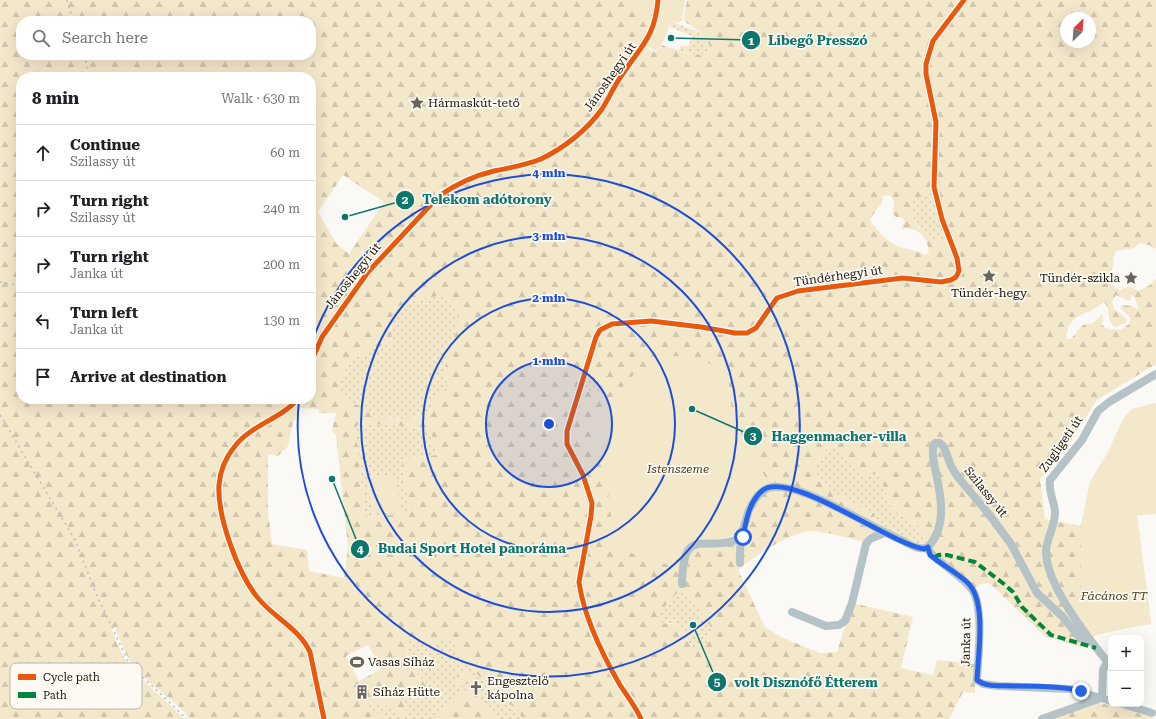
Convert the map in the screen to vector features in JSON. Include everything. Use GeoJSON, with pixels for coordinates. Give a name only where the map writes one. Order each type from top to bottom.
{"type":"FeatureCollection","features":[{"type":"Feature","properties":{"kind":"street","name":"Jánoshegyi út"},"geometry":{"type":"LineString","coordinates":[[316,351],[322,337],[360,283],[439,196],[469,179],[493,171],[520,166],[542,158],[566,143],[585,127],[601,110],[623,73],[644,46],[654,25],[658,0]]}},
{"type":"Feature","properties":{"kind":"street","name":"Tündérhegyi út"},"geometry":{"type":"LineString","coordinates":[[641,719],[611,669],[597,640],[580,593],[579,582],[592,503],[583,475],[567,444],[567,431],[596,337],[600,330],[612,324],[651,321],[701,327],[735,334],[747,333],[756,328],[777,298],[798,291],[903,278],[941,282],[951,280],[956,277],[959,271],[957,258],[942,219],[934,186],[936,122],[926,74],[926,64],[933,41],[964,0]]}},
{"type":"Feature","properties":{"kind":"street","name":"Zugligeti út"},"geometry":{"type":"LineString","coordinates":[[1108,663],[1090,640],[1055,583],[1048,567],[1046,552],[1055,511],[1049,486],[1050,480],[1082,440],[1098,411],[1109,402],[1156,374]]}},
{"type":"Feature","properties":{"kind":"street"},"geometry":{"type":"LineString","coordinates":[[291,404],[238,442],[222,468],[219,493],[228,536],[247,583],[265,606],[301,636],[310,652],[324,719]]}},
{"type":"Feature","properties":{"kind":"street","name":"Szilassy út"},"geometry":{"type":"LineString","coordinates":[[928,547],[936,537],[941,523],[940,488],[932,450],[935,443],[940,442],[944,447],[956,476],[1004,532],[1037,593],[1062,616],[1080,638],[1090,640]]}},
{"type":"Feature","properties":{"kind":"street"},"geometry":{"type":"LineString","coordinates":[[740,563],[739,551],[751,506],[764,490],[781,487],[826,501],[884,533],[920,548],[928,547]]}},
{"type":"Feature","properties":{"kind":"street"},"geometry":{"type":"LineString","coordinates":[[792,612],[826,626],[839,625],[845,621],[852,603],[866,544],[870,539],[884,533]]}},
{"type":"Feature","properties":{"kind":"street"},"geometry":{"type":"LineString","coordinates":[[682,584],[684,554],[692,546],[704,543],[731,543],[743,537]]}},
{"type":"Feature","properties":{"kind":"street","name":"Janka út"},"geometry":{"type":"LineString","coordinates":[[928,547],[930,555],[969,584],[974,592],[978,612],[977,680],[983,684],[998,686],[1070,688],[1102,698]]}},
{"type":"Feature","properties":{"kind":"street"},"geometry":{"type":"LineString","coordinates":[[1102,698],[1104,670],[1108,665]]}},
{"type":"Feature","properties":{"kind":"street"},"geometry":{"type":"LineString","coordinates":[[1042,719],[1102,698],[1108,700]]}},
{"type":"Feature","properties":{"kind":"street"},"geometry":{"type":"LineString","coordinates":[[1144,705],[1154,714]]}},
{"type":"Feature","properties":{"kind":"street"},"geometry":{"type":"LineString","coordinates":[[1132,707],[1154,714]]}},
{"type":"Feature","properties":{"kind":"green space"},"geometry":{"type":"Polygon","coordinates":[[[0,0],[650,0],[648,7],[652,13],[650,28],[641,46],[656,52],[662,45],[679,51],[698,55],[708,53],[711,47],[701,37],[702,33],[685,22],[684,17],[687,0],[1156,0],[1156,249],[1149,245],[1139,243],[1134,248],[1116,251],[1108,283],[1120,290],[1129,287],[1138,291],[1150,285],[1156,278],[1156,364],[1097,400],[1067,447],[1040,479],[1045,519],[1081,526],[1090,482],[1107,454],[1124,418],[1132,409],[1156,403],[1156,514],[1137,515],[1151,624],[1092,636],[1080,647],[1045,636],[989,583],[980,584],[973,590],[929,548],[918,525],[895,512],[891,507],[879,475],[871,473],[863,476],[857,473],[837,446],[827,448],[816,463],[816,478],[832,492],[874,513],[878,533],[871,536],[868,534],[865,538],[867,540],[865,542],[814,531],[796,534],[753,558],[738,570],[765,627],[779,636],[820,653],[837,652],[852,603],[913,617],[901,668],[933,675],[937,660],[975,664],[975,693],[963,692],[949,719],[521,719],[520,711],[494,694],[458,651],[454,642],[445,638],[431,644],[410,640],[407,653],[408,659],[414,669],[427,684],[425,692],[420,698],[415,699],[408,688],[395,690],[392,695],[404,700],[406,710],[403,715],[397,714],[378,700],[368,706],[368,712],[382,715],[387,719],[190,719],[177,705],[142,676],[142,663],[132,663],[115,628],[111,628],[121,652],[128,663],[10,663],[10,709],[142,709],[142,679],[185,719],[0,719],[0,0]],[[343,175],[318,212],[336,243],[349,254],[384,202],[343,175]],[[928,194],[921,198],[914,197],[912,209],[915,222],[919,229],[924,227],[929,237],[936,241],[949,237],[935,194],[928,194]],[[883,195],[883,199],[870,220],[876,229],[893,244],[925,255],[929,252],[926,241],[921,233],[907,228],[901,229],[905,221],[901,217],[896,217],[893,214],[894,202],[891,196],[883,195]],[[445,295],[414,300],[395,308],[391,322],[392,341],[349,361],[336,392],[378,418],[407,419],[427,416],[437,396],[448,391],[445,372],[447,353],[458,328],[458,314],[445,295]],[[1116,295],[1112,302],[1114,309],[1127,319],[1126,323],[1116,327],[1113,325],[1109,319],[1108,309],[1104,302],[1096,308],[1075,318],[1069,325],[1066,339],[1071,339],[1083,325],[1093,323],[1103,314],[1102,324],[1105,328],[1121,330],[1130,323],[1130,317],[1121,309],[1121,305],[1133,306],[1137,309],[1138,307],[1134,296],[1131,295],[1130,301],[1116,295]],[[587,377],[583,388],[587,392],[605,392],[601,385],[601,377],[587,377]],[[301,408],[293,423],[288,446],[278,456],[268,454],[268,511],[272,544],[307,550],[309,571],[344,578],[348,547],[336,436],[332,430],[336,413],[319,413],[319,409],[301,408]],[[357,425],[357,449],[366,518],[410,512],[401,459],[437,455],[432,435],[416,428],[406,426],[357,425]],[[686,591],[676,594],[658,614],[662,623],[678,625],[694,651],[707,643],[712,629],[686,591]],[[368,645],[346,656],[359,681],[381,669],[368,645]]]}},
{"type":"Feature","properties":{"kind":"green space"},"geometry":{"type":"Polygon","coordinates":[[[633,0],[656,0],[654,12],[631,7],[633,0]]]}},
{"type":"Feature","properties":{"kind":"green space"},"geometry":{"type":"Polygon","coordinates":[[[661,0],[685,0],[682,21],[677,23],[672,21],[662,44],[656,51],[646,46],[655,33],[661,0]]]}},
{"type":"Feature","properties":{"kind":"green space"},"geometry":{"type":"Polygon","coordinates":[[[672,22],[702,33],[707,45],[711,47],[708,53],[692,54],[662,45],[679,50],[681,45],[688,47],[692,36],[670,27],[672,22]]]}},
{"type":"Feature","properties":{"kind":"green space"},"geometry":{"type":"Polygon","coordinates":[[[928,194],[935,194],[949,237],[936,241],[924,233],[913,218],[912,205],[914,197],[921,198],[928,194]]]}},
{"type":"Feature","properties":{"kind":"green space"},"geometry":{"type":"Polygon","coordinates":[[[445,295],[458,314],[458,328],[447,353],[445,372],[448,391],[437,396],[427,416],[407,419],[378,418],[336,392],[349,361],[392,341],[391,322],[395,308],[414,300],[445,295]]]}},
{"type":"Feature","properties":{"kind":"green space","name":"Istenszeme"},"geometry":{"type":"Polygon","coordinates":[[[668,356],[700,360],[716,367],[728,377],[733,420],[768,482],[752,502],[738,535],[733,538],[704,538],[691,543],[681,556],[678,568],[605,544],[611,516],[607,481],[594,448],[594,431],[601,411],[635,373],[668,356]]]}},
{"type":"Feature","properties":{"kind":"green space"},"geometry":{"type":"Polygon","coordinates":[[[601,376],[605,392],[587,392],[583,388],[587,377],[601,376]]]}},
{"type":"Feature","properties":{"kind":"green space","name":"Fácános TT"},"geometry":{"type":"Polygon","coordinates":[[[1156,403],[1156,514],[1137,515],[1151,624],[1091,636],[1070,601],[1081,594],[1081,527],[1090,482],[1107,454],[1124,418],[1132,409],[1156,403]]]}},
{"type":"Feature","properties":{"kind":"green space"},"geometry":{"type":"Polygon","coordinates":[[[357,425],[406,426],[416,428],[432,435],[437,455],[401,459],[410,512],[366,518],[357,449],[357,425]]]}},
{"type":"Feature","properties":{"kind":"green space"},"geometry":{"type":"Polygon","coordinates":[[[838,446],[857,473],[871,473],[879,475],[891,507],[895,512],[918,525],[929,548],[877,527],[874,513],[831,492],[816,478],[816,463],[827,448],[838,446]]]}},
{"type":"Feature","properties":{"kind":"green space"},"geometry":{"type":"Polygon","coordinates":[[[396,475],[400,510],[372,514],[368,478],[396,475]]]}},
{"type":"Feature","properties":{"kind":"green space"},"geometry":{"type":"Polygon","coordinates":[[[686,591],[712,629],[707,643],[694,652],[684,633],[673,623],[662,623],[657,614],[676,594],[686,591]]]}},
{"type":"Feature","properties":{"kind":"green space"},"geometry":{"type":"Polygon","coordinates":[[[445,638],[454,642],[458,651],[494,694],[520,711],[521,719],[499,719],[469,689],[448,707],[439,711],[435,719],[387,719],[382,715],[368,713],[368,706],[378,700],[397,714],[406,710],[404,700],[392,695],[395,689],[408,688],[415,699],[427,684],[414,669],[408,659],[407,653],[410,639],[431,644],[445,638]]]}},
{"type":"Feature","properties":{"kind":"green space"},"geometry":{"type":"Polygon","coordinates":[[[459,670],[466,671],[472,676],[472,682],[462,686],[458,684],[456,679],[459,670]]]}},
{"type":"Feature","properties":{"kind":"green space"},"geometry":{"type":"Polygon","coordinates":[[[469,689],[499,719],[435,719],[439,711],[448,707],[469,689]]]}},
{"type":"Feature","properties":{"kind":"green space"},"geometry":{"type":"Polygon","coordinates":[[[1094,702],[1108,705],[1108,707],[1125,708],[1155,719],[1050,719],[1094,702]]]}},
{"type":"Feature","properties":{"kind":"railway"},"geometry":{"type":"LineString","coordinates":[[67,0],[72,16]]}},
{"type":"Feature","properties":{"kind":"railway"},"geometry":{"type":"LineString","coordinates":[[85,60],[89,72]]}},
{"type":"Feature","properties":{"kind":"railway"},"geometry":{"type":"LineString","coordinates":[[0,282],[16,285]]}},
{"type":"Feature","properties":{"kind":"railway"},"geometry":{"type":"LineString","coordinates":[[0,415],[75,540],[97,596],[129,663]]}},
{"type":"Feature","properties":{"kind":"railway"},"geometry":{"type":"LineString","coordinates":[[142,676],[187,719]]}},
{"type":"Feature","properties":{"kind":"marked path"},"geometry":{"type":"LineString","coordinates":[[934,558],[938,555],[947,555],[975,562],[1013,592],[1022,607],[1051,635],[1096,648]]}},
{"type":"Feature","properties":{"kind":"cycle path"},"geometry":{"type":"LineString","coordinates":[[316,351],[322,337],[368,272],[439,196],[458,184],[479,175],[524,165],[541,159],[558,150],[574,138],[596,117],[619,79],[646,40],[654,23],[658,0]]}},
{"type":"Feature","properties":{"kind":"cycle path"},"geometry":{"type":"LineString","coordinates":[[641,719],[600,648],[589,622],[581,595],[579,582],[592,503],[583,475],[567,444],[567,431],[596,337],[600,330],[612,324],[651,321],[735,333],[747,333],[756,328],[777,298],[798,291],[903,278],[941,282],[951,280],[956,277],[959,271],[957,258],[942,219],[934,187],[936,122],[926,74],[926,64],[933,41],[964,0]]}},
{"type":"Feature","properties":{"kind":"cycle path"},"geometry":{"type":"LineString","coordinates":[[293,404],[283,412],[257,427],[235,446],[226,459],[222,469],[219,485],[219,498],[221,512],[230,544],[250,588],[271,612],[299,636],[310,652],[324,719]]}},
{"type":"Feature","properties":{"kind":"place","name":"Libegő Presszó"},"geometry":{"type":"Point","coordinates":[671,38]}},
{"type":"Feature","properties":{"kind":"place","name":"Hármaskút-tető"},"geometry":{"type":"Point","coordinates":[417,103]}},
{"type":"Feature","properties":{"kind":"place","name":"Telekom adótorony"},"geometry":{"type":"Point","coordinates":[345,217]}},
{"type":"Feature","properties":{"kind":"place","name":"Tündér-hegy"},"geometry":{"type":"Point","coordinates":[989,276]}},
{"type":"Feature","properties":{"kind":"place","name":"Tündér-szikla"},"geometry":{"type":"Point","coordinates":[1131,278]}},
{"type":"Feature","properties":{"kind":"place","name":"Haggenmacher-villa"},"geometry":{"type":"Point","coordinates":[692,409]}},
{"type":"Feature","properties":{"kind":"place","name":"Budai Sport Hotel panoráma"},"geometry":{"type":"Point","coordinates":[332,479]}},
{"type":"Feature","properties":{"kind":"place","name":"volt Disznófő Étterem"},"geometry":{"type":"Point","coordinates":[693,625]}},
{"type":"Feature","properties":{"kind":"place","name":"Vasas Síház"},"geometry":{"type":"Point","coordinates":[357,662]}},
{"type":"Feature","properties":{"kind":"place","name":"Engesztelő kápolna"},"geometry":{"type":"Point","coordinates":[476,688]}},
{"type":"Feature","properties":{"kind":"place","name":"Síház Hütte"},"geometry":{"type":"Point","coordinates":[362,692]}},
{"type":"Feature","properties":{"kind":"route"},"geometry":{"type":"LineString","coordinates":[[743,537],[751,506],[758,496],[764,490],[771,487],[781,487],[826,501],[884,533],[916,547],[924,549],[928,547],[930,555],[950,568],[969,584],[978,602],[979,650],[977,680],[980,683],[998,686],[1070,688],[1081,691]]}}]}
